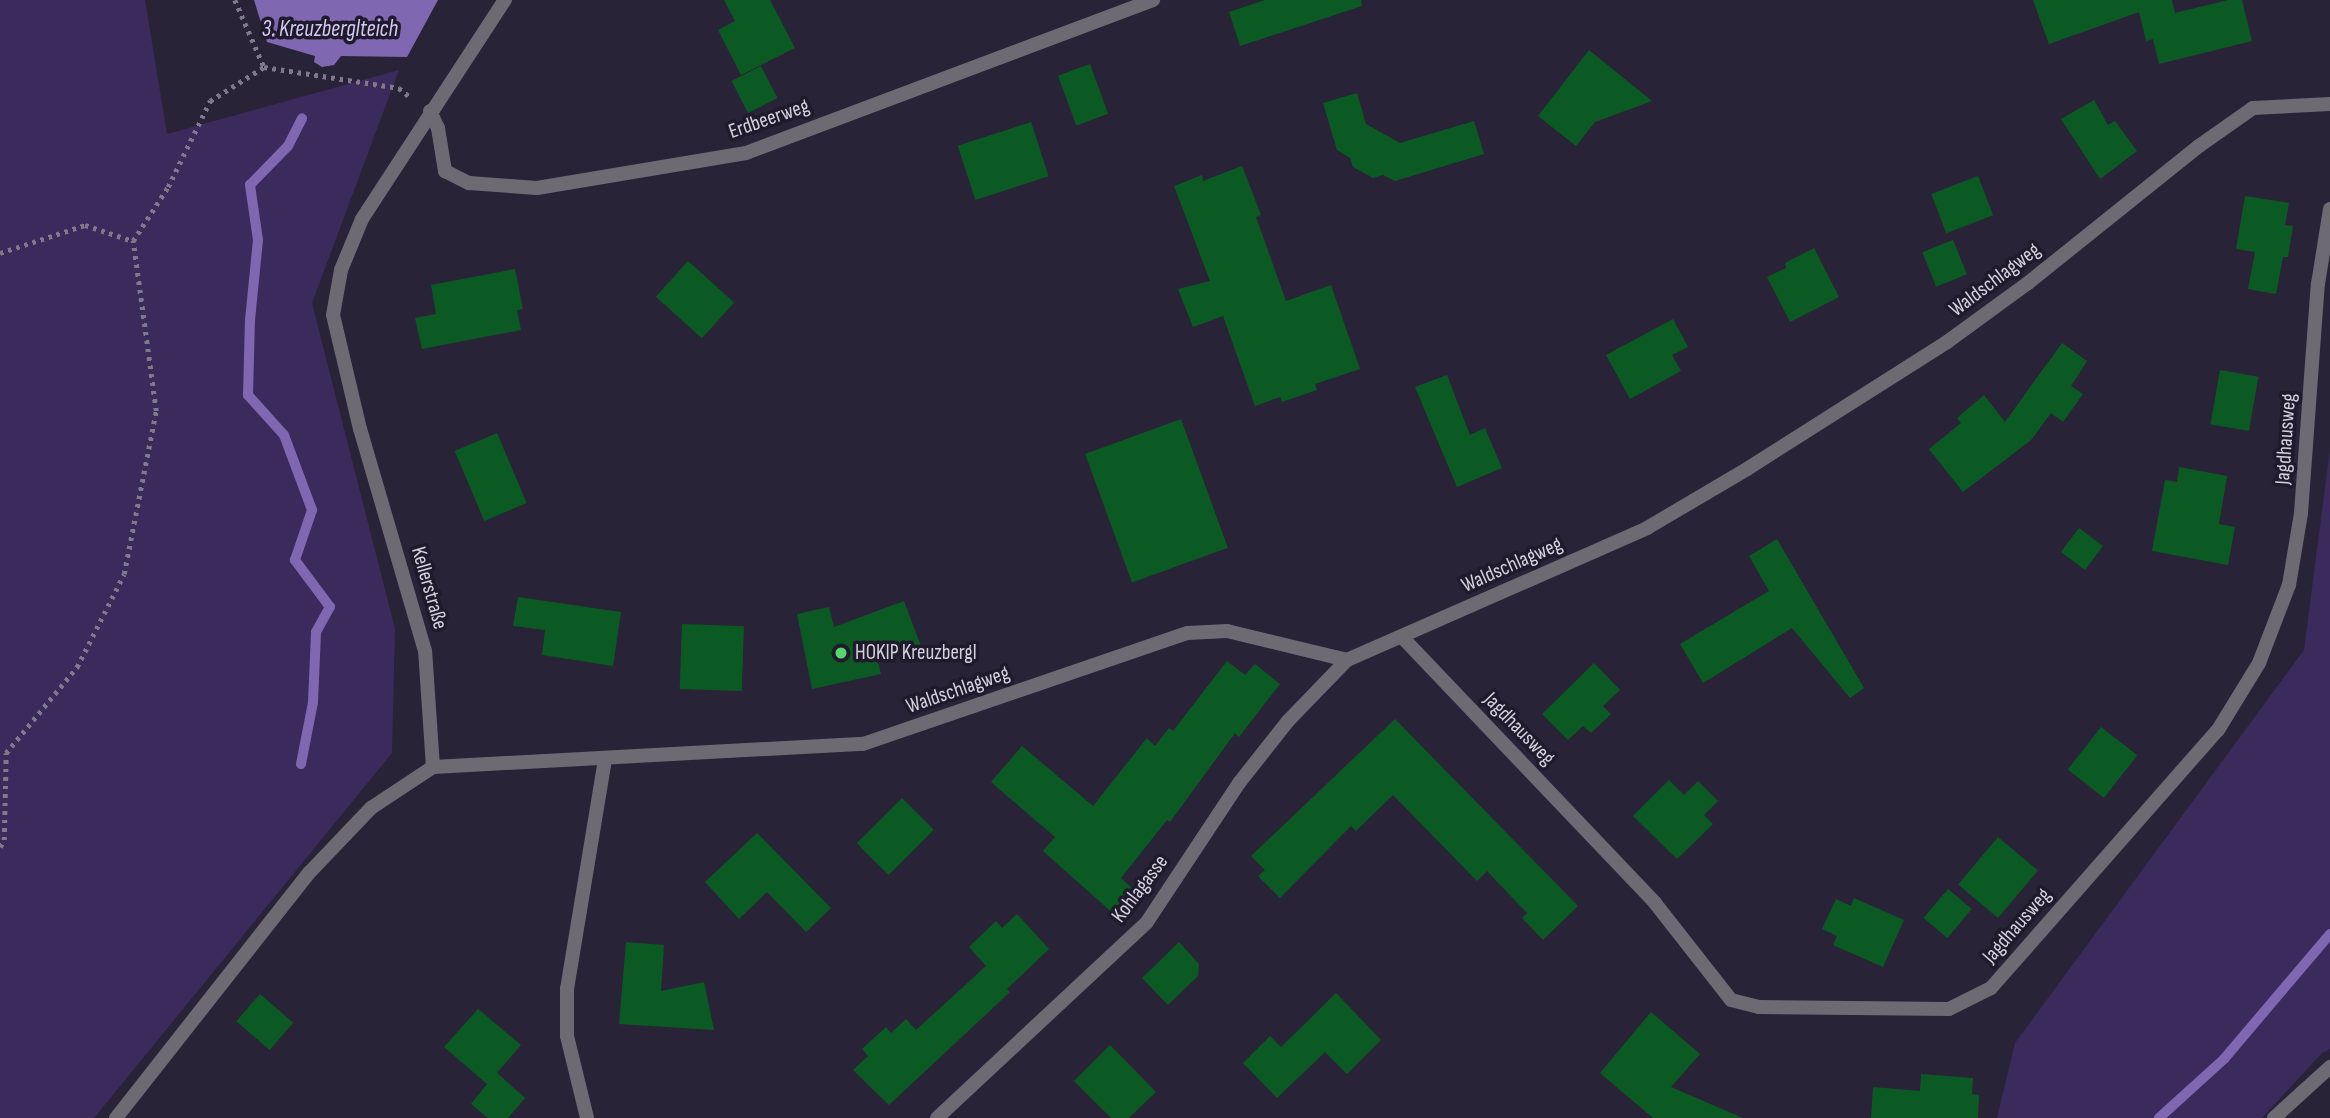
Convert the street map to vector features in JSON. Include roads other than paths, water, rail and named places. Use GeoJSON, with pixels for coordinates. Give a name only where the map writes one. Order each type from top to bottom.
{"type":"FeatureCollection","features":[{"type":"Feature","properties":{"kind":"street","name":"Kellerstraße"},"geometry":{"type":"LineString","coordinates":[[433,767],[425,652],[360,429],[333,316],[341,270],[362,219],[430,111],[505,0]]}},
{"type":"Feature","properties":{"kind":"street","name":"Erdbeerweg"},"geometry":{"type":"LineString","coordinates":[[430,111],[439,128],[445,171],[469,183],[537,188],[746,153],[1153,0]]}},
{"type":"Feature","properties":{"kind":"street","name":"Waldschlagweg"},"geometry":{"type":"LineString","coordinates":[[433,767],[605,760],[863,744],[1188,633],[1227,631],[1347,660],[1647,528],[1747,469],[1947,342],[2028,283],[2199,146],[2253,108],[2330,104]]}},
{"type":"Feature","properties":{"kind":"street","name":"Jagdhausweg"},"geometry":{"type":"LineString","coordinates":[[1402,636],[1655,903],[1731,1000],[1759,1007],[1949,1009],[1991,988],[2218,730],[2259,663],[2289,585],[2301,513],[2318,284],[2330,209]]}},
{"type":"Feature","properties":{"kind":"street","name":"Kohlagasse"},"geometry":{"type":"LineString","coordinates":[[937,1118],[1147,922],[1239,783],[1288,721],[1347,660]]}},
{"type":"Feature","properties":{"kind":"street"},"geometry":{"type":"LineString","coordinates":[[587,1118],[567,1037],[567,989],[605,760]]}},
{"type":"Feature","properties":{"kind":"street"},"geometry":{"type":"LineString","coordinates":[[117,1118],[309,873],[371,808],[433,767]]}},
{"type":"Feature","properties":{"kind":"street"},"geometry":{"type":"LineString","coordinates":[[2274,1118],[2330,1066]]}},
{"type":"Feature","properties":{"kind":"water","name":"3. Kreuzberglteich"},"geometry":{"type":"Polygon","coordinates":[[[254,0],[438,0],[407,57],[341,56],[334,65],[322,67],[314,62],[315,56],[267,42],[254,0]]]}},
{"type":"Feature","properties":{"kind":"waterway"},"geometry":{"type":"LineString","coordinates":[[301,764],[313,702],[316,632],[330,607],[295,560],[312,510],[284,435],[248,395],[250,320],[258,240],[250,185],[288,146],[302,118]]}},
{"type":"Feature","properties":{"kind":"waterway"},"geometry":{"type":"LineString","coordinates":[[2159,1118],[2224,1059],[2330,934]]}},
{"type":"Feature","properties":{"kind":"place","name":"HOKIP Kreuzbergl"},"geometry":{"type":"Point","coordinates":[841,653]}}]}
